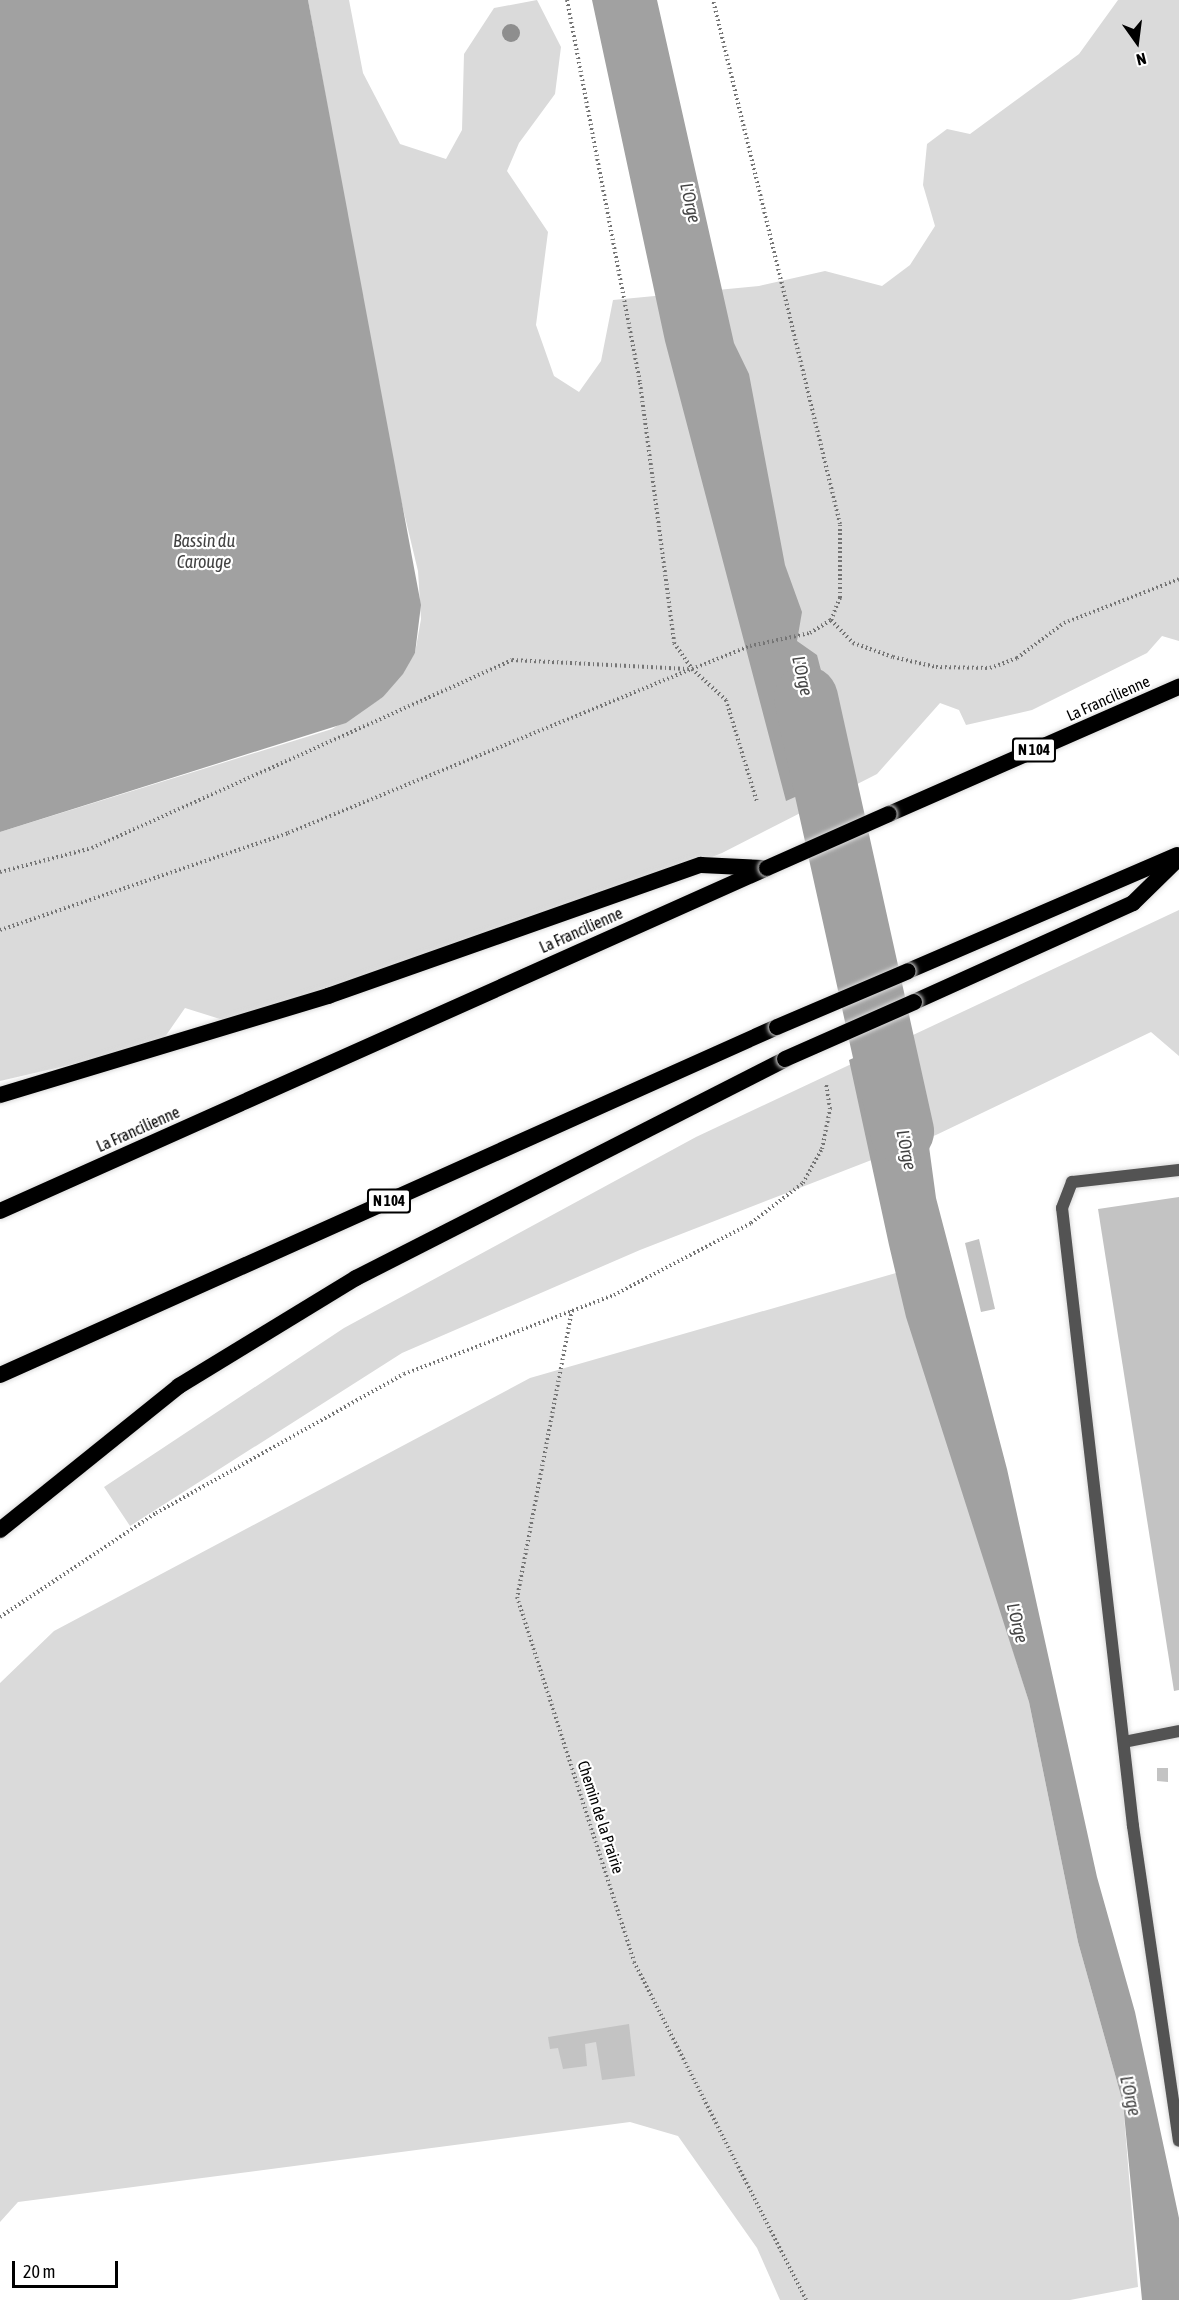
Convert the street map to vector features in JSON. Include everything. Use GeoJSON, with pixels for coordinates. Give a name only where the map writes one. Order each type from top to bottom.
{"type":"FeatureCollection","features":[{"type":"Feature","properties":{"kind":"highway","name":"La Francilienne"},"geometry":{"type":"LineString","coordinates":[[0,1211],[767,868],[1179,687]]}},
{"type":"Feature","properties":{"kind":"highway"},"geometry":{"type":"LineString","coordinates":[[0,1530],[179,1386],[356,1278],[785,1059],[1133,903],[1179,856]]}},
{"type":"Feature","properties":{"kind":"highway","name":"N 104"},"geometry":{"type":"LineString","coordinates":[[0,1375],[777,1027],[1179,856]]}},
{"type":"Feature","properties":{"kind":"highway"},"geometry":{"type":"LineString","coordinates":[[0,1095],[328,996],[701,865],[767,868]]}},
{"type":"Feature","properties":{"kind":"street"},"geometry":{"type":"LineString","coordinates":[[1179,1170],[1072,1182],[1062,1208],[1133,1826],[1179,2140]]}},
{"type":"Feature","properties":{"kind":"street"},"geometry":{"type":"LineString","coordinates":[[1124,1742],[1179,1731]]}},
{"type":"Feature","properties":{"kind":"path"},"geometry":{"type":"LineString","coordinates":[[567,0],[640,383],[674,643],[692,669],[726,700],[757,802]]}},
{"type":"Feature","properties":{"kind":"path"},"geometry":{"type":"LineString","coordinates":[[0,930],[288,833],[750,646],[810,633],[831,620],[840,598],[840,524],[713,0]]}},
{"type":"Feature","properties":{"kind":"path"},"geometry":{"type":"LineString","coordinates":[[831,620],[853,643],[893,657],[936,667],[990,668],[1017,658],[1064,623],[1179,579]]}},
{"type":"Feature","properties":{"kind":"path"},"geometry":{"type":"LineString","coordinates":[[0,872],[92,848],[512,660],[692,669]]}},
{"type":"Feature","properties":{"kind":"path"},"geometry":{"type":"LineString","coordinates":[[0,1617],[156,1513],[404,1374],[614,1295],[751,1223],[803,1183],[822,1149],[830,1109],[826,1084]]}},
{"type":"Feature","properties":{"kind":"path","name":"Chemin de la Prairie"},"geometry":{"type":"LineString","coordinates":[[572,1310],[517,1597],[634,1962],[806,2300]]}},
{"type":"Feature","properties":{"kind":"shaded area"},"geometry":{"type":"Polygon","coordinates":[[[308,0],[349,0],[363,73],[400,144],[446,159],[462,130],[464,54],[494,8],[537,0],[561,47],[555,94],[519,143],[507,171],[548,232],[536,325],[554,376],[579,392],[601,361],[613,300],[759,286],[825,271],[882,286],[910,265],[935,226],[923,185],[927,144],[947,129],[970,134],[1079,54],[1118,0],[1179,0],[1179,641],[1162,636],[1147,653],[1032,710],[966,725],[959,710],[940,703],[877,774],[722,853],[427,968],[236,1024],[185,1008],[160,1044],[0,1081],[0,832],[332,729],[383,697],[415,653],[421,619],[418,571],[392,463],[308,0]]]}},
{"type":"Feature","properties":{"kind":"shaded area"},"geometry":{"type":"Polygon","coordinates":[[[1179,910],[1179,1056],[1151,1032],[936,1135],[640,1250],[402,1353],[130,1526],[104,1487],[344,1328],[696,1137],[1179,910]]]}},
{"type":"Feature","properties":{"kind":"shaded area"},"geometry":{"type":"Polygon","coordinates":[[[896,1273],[1029,1702],[1078,1942],[1123,2103],[1138,2287],[1070,2300],[780,2300],[757,2248],[678,2136],[630,2122],[18,2202],[0,2222],[0,1683],[54,1631],[530,1378],[896,1273]]]}},
{"type":"Feature","properties":{"kind":"water","name":"Bassin du Carouge"},"geometry":{"type":"Polygon","coordinates":[[[0,0],[308,0],[421,605],[415,653],[403,674],[383,697],[346,723],[0,832],[0,0]]]}},
{"type":"Feature","properties":{"kind":"water"},"geometry":{"type":"Polygon","coordinates":[[[592,0],[657,0],[734,343],[749,374],[785,565],[802,612],[797,641],[817,655],[832,713],[836,779],[786,801],[665,341],[592,0]]]}},
{"type":"Feature","properties":{"kind":"water"},"geometry":{"type":"Polygon","coordinates":[[[907,1034],[922,1095],[936,1198],[1007,1469],[1097,1877],[1135,2012],[1179,2218],[1179,2300],[1142,2300],[1123,2103],[1078,1942],[1029,1702],[906,1317],[849,1060],[907,1034]]]}},
{"type":"Feature","properties":{"kind":"building"},"geometry":{"type":"Polygon","coordinates":[[[1179,1197],[1179,1690],[1174,1691],[1098,1209],[1179,1197]]]}},
{"type":"Feature","properties":{"kind":"building"},"geometry":{"type":"Polygon","coordinates":[[[979,1239],[995,1309],[981,1312],[965,1243],[979,1239]]]}},
{"type":"Feature","properties":{"kind":"building"},"geometry":{"type":"Polygon","coordinates":[[[1157,1768],[1168,1768],[1168,1782],[1157,1781],[1157,1768]]]}},
{"type":"Feature","properties":{"kind":"building"},"geometry":{"type":"Polygon","coordinates":[[[629,2024],[635,2076],[602,2080],[596,2042],[585,2044],[587,2066],[563,2069],[558,2048],[550,2049],[548,2037],[629,2024]]]}},
{"type":"Feature","properties":{"kind":"waterway","name":"L'Orge"},"geometry":{"type":"LineString","coordinates":[[806,698],[902,1131]]}}]}
